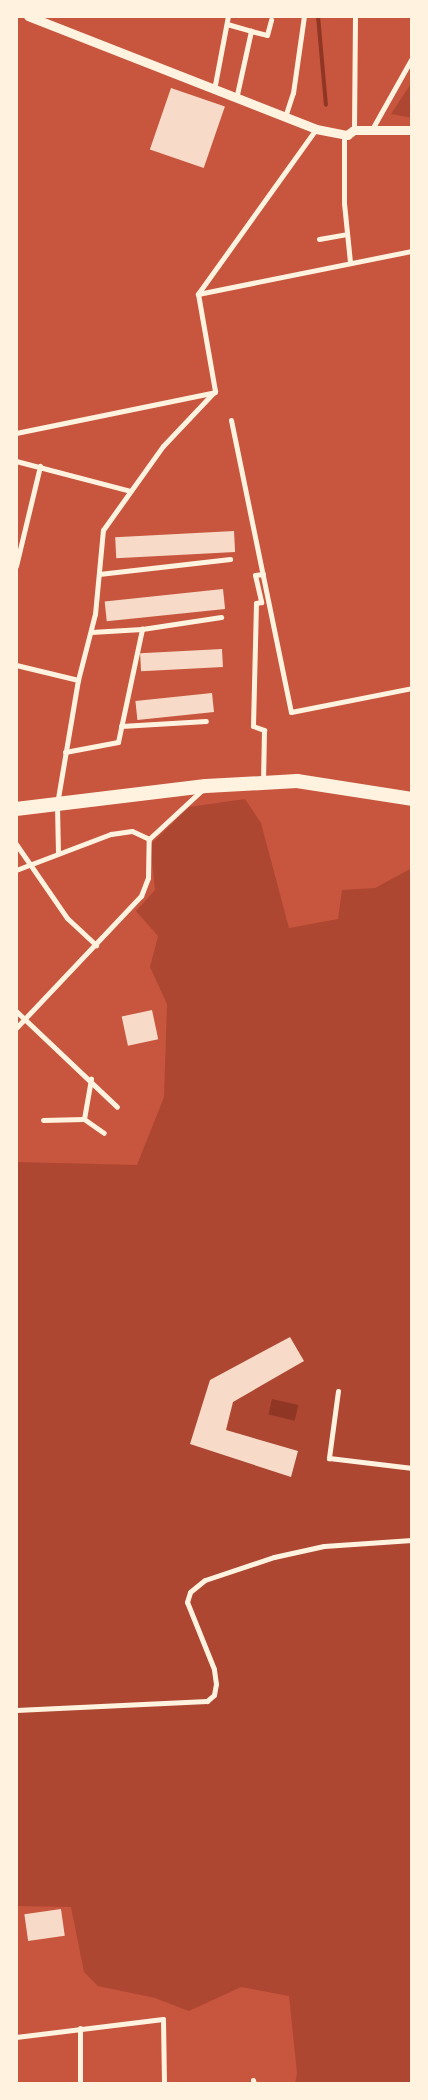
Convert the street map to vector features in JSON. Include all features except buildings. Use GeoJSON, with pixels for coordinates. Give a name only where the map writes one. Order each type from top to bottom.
{"type":"FeatureCollection","features":[{"type":"Feature","properties":{"kind":"highway"},"geometry":{"type":"LineString","coordinates":[[16,809],[206,786],[297,781],[412,799]]}},
{"type":"Feature","properties":{"kind":"street"},"geometry":{"type":"LineString","coordinates":[[28,16],[236,100],[316,129],[344,134],[354,130],[412,130]]}},
{"type":"Feature","properties":{"kind":"street"},"geometry":{"type":"LineString","coordinates":[[214,91],[228,16]]}},
{"type":"Feature","properties":{"kind":"street"},"geometry":{"type":"LineString","coordinates":[[284,118],[293,92],[304,16]]}},
{"type":"Feature","properties":{"kind":"street"},"geometry":{"type":"LineString","coordinates":[[354,16],[354,130]]}},
{"type":"Feature","properties":{"kind":"street"},"geometry":{"type":"LineString","coordinates":[[227,24],[267,35],[271,20]]}},
{"type":"Feature","properties":{"kind":"street"},"geometry":{"type":"LineString","coordinates":[[236,100],[250,31]]}},
{"type":"Feature","properties":{"kind":"street"},"geometry":{"type":"LineString","coordinates":[[371,131],[412,58]]}},
{"type":"Feature","properties":{"kind":"street"},"geometry":{"type":"LineString","coordinates":[[215,391],[198,294],[316,129]]}},
{"type":"Feature","properties":{"kind":"street"},"geometry":{"type":"LineString","coordinates":[[344,134],[347,234],[350,262]]}},
{"type":"Feature","properties":{"kind":"street"},"geometry":{"type":"LineString","coordinates":[[319,239],[347,234]]}},
{"type":"Feature","properties":{"kind":"street"},"geometry":{"type":"LineString","coordinates":[[198,294],[412,251]]}},
{"type":"Feature","properties":{"kind":"street"},"geometry":{"type":"LineString","coordinates":[[16,433],[215,391]]}},
{"type":"Feature","properties":{"kind":"street"},"geometry":{"type":"LineString","coordinates":[[58,852],[57,804],[78,680],[91,632],[103,530],[164,446],[215,391]]}},
{"type":"Feature","properties":{"kind":"street"},"geometry":{"type":"LineString","coordinates":[[232,420],[291,712],[412,688]]}},
{"type":"Feature","properties":{"kind":"street"},"geometry":{"type":"LineString","coordinates":[[16,461],[130,491]]}},
{"type":"Feature","properties":{"kind":"street"},"geometry":{"type":"LineString","coordinates":[[16,566],[40,466]]}},
{"type":"Feature","properties":{"kind":"street"},"geometry":{"type":"LineString","coordinates":[[99,574],[230,559]]}},
{"type":"Feature","properties":{"kind":"street"},"geometry":{"type":"LineString","coordinates":[[263,574],[254,575],[261,602],[256,603],[253,726],[264,730],[263,783]]}},
{"type":"Feature","properties":{"kind":"street"},"geometry":{"type":"LineString","coordinates":[[91,632],[142,629],[221,617]]}},
{"type":"Feature","properties":{"kind":"street"},"geometry":{"type":"LineString","coordinates":[[65,752],[118,742],[142,629]]}},
{"type":"Feature","properties":{"kind":"street"},"geometry":{"type":"LineString","coordinates":[[16,665],[78,680]]}},
{"type":"Feature","properties":{"kind":"street"},"geometry":{"type":"LineString","coordinates":[[121,726],[206,721]]}},
{"type":"Feature","properties":{"kind":"street"},"geometry":{"type":"LineString","coordinates":[[16,1028],[26,1020],[141,896],[148,878],[149,839],[206,786]]}},
{"type":"Feature","properties":{"kind":"street"},"geometry":{"type":"LineString","coordinates":[[16,870],[58,852],[111,834],[132,831],[149,839]]}},
{"type":"Feature","properties":{"kind":"street"},"geometry":{"type":"LineString","coordinates":[[16,844],[67,918],[96,945]]}},
{"type":"Feature","properties":{"kind":"street"},"geometry":{"type":"LineString","coordinates":[[16,1011],[118,1107]]}},
{"type":"Feature","properties":{"kind":"street"},"geometry":{"type":"LineString","coordinates":[[84,1119],[91,1080]]}},
{"type":"Feature","properties":{"kind":"street"},"geometry":{"type":"LineString","coordinates":[[44,1120],[84,1119],[104,1133]]}},
{"type":"Feature","properties":{"kind":"street"},"geometry":{"type":"LineString","coordinates":[[338,1391],[329,1458],[412,1468]]}},
{"type":"Feature","properties":{"kind":"street"},"geometry":{"type":"LineString","coordinates":[[16,1710],[207,1701],[214,1695],[216,1684],[214,1669],[186,1602],[190,1592],[205,1580],[274,1557],[324,1546],[412,1540]]}},
{"type":"Feature","properties":{"kind":"street"},"geometry":{"type":"LineString","coordinates":[[16,2037],[163,2019],[164,2084]]}},
{"type":"Feature","properties":{"kind":"street"},"geometry":{"type":"LineString","coordinates":[[80,2028],[80,2084]]}},
{"type":"Feature","properties":{"kind":"shaded area"},"geometry":{"type":"Polygon","coordinates":[[[412,82],[412,118],[391,114],[412,82]]]}},
{"type":"Feature","properties":{"kind":"shaded area"},"geometry":{"type":"Polygon","coordinates":[[[245,799],[261,823],[289,928],[338,919],[342,890],[375,888],[412,868],[412,2084],[295,2084],[297,2073],[289,1996],[241,1987],[189,2011],[155,1998],[98,1986],[84,1972],[71,1907],[16,1906],[16,1162],[137,1165],[164,1097],[167,1004],[150,967],[158,936],[136,911],[155,890],[150,845],[189,807],[245,799]]]}},
{"type":"Feature","properties":{"kind":"shaded area"},"geometry":{"type":"Polygon","coordinates":[[[272,1399],[298,1405],[295,1421],[268,1415],[272,1399]]]}},
{"type":"Feature","properties":{"kind":"waterway"},"geometry":{"type":"LineString","coordinates":[[318,16],[326,105]]}}]}
